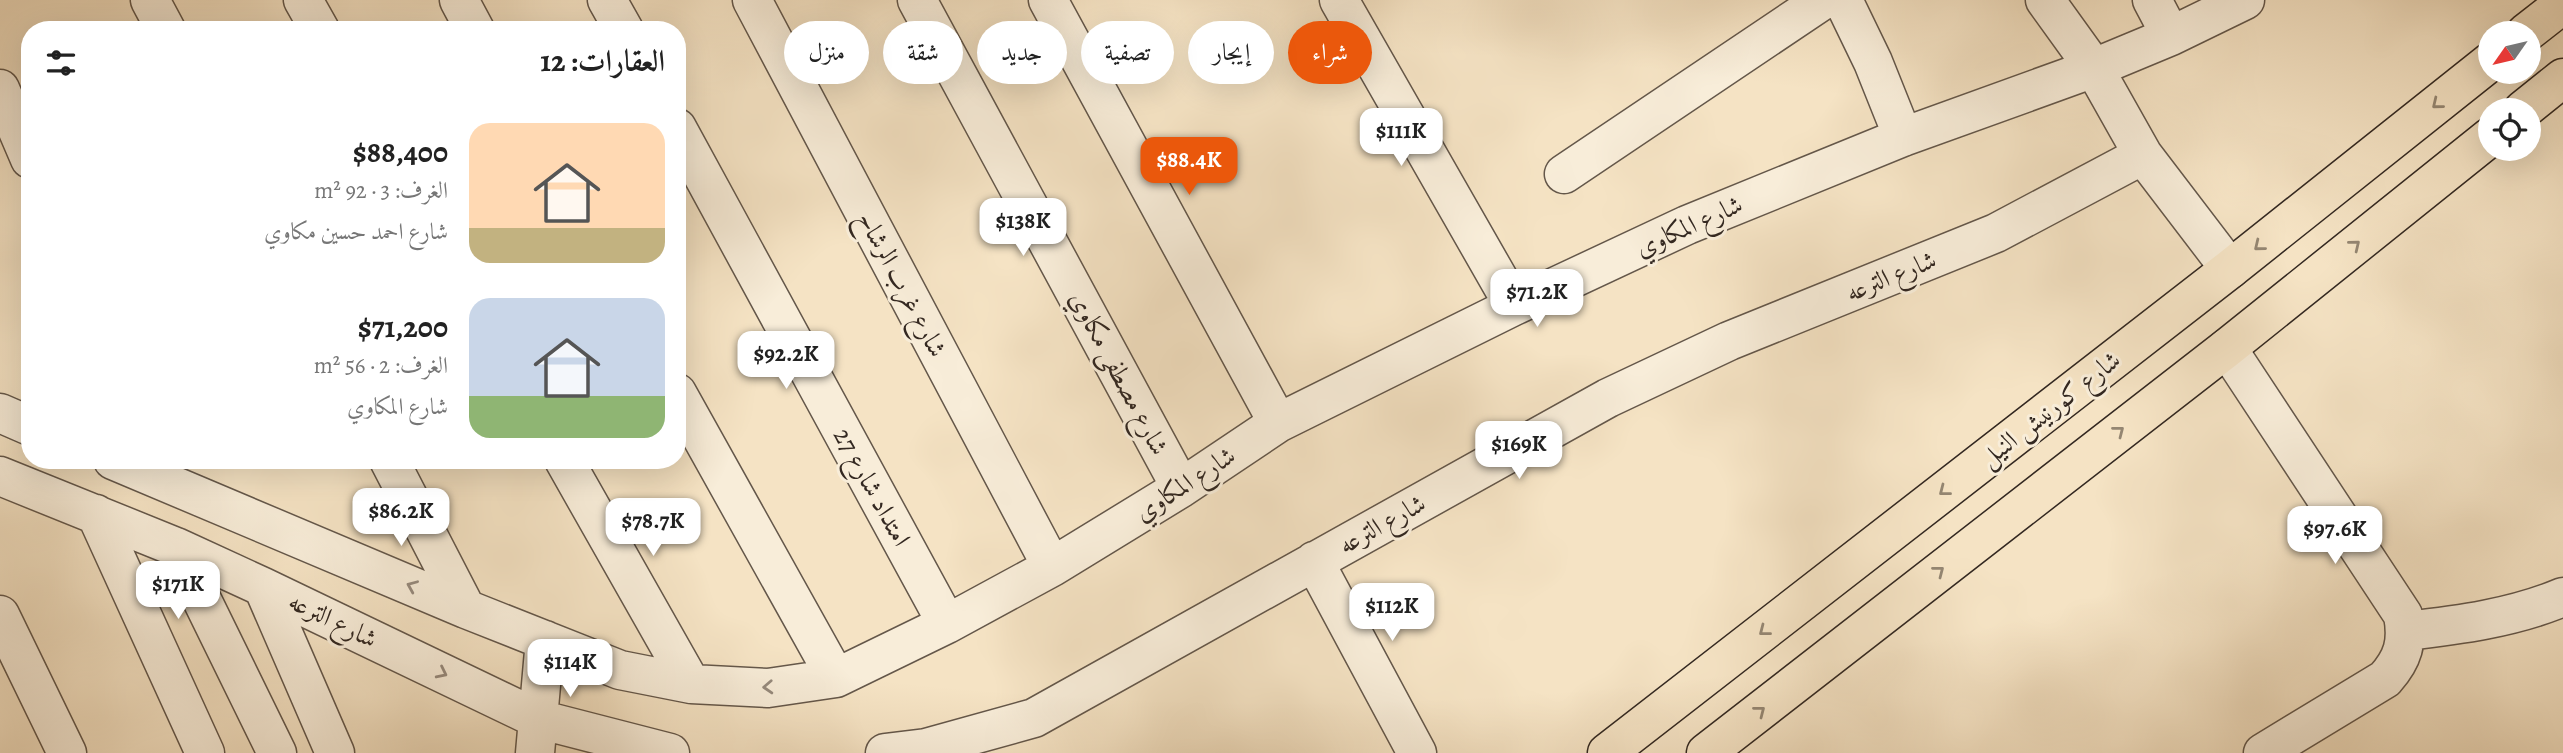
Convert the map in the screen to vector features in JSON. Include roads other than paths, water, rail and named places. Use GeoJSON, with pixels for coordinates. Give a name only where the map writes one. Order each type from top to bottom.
{"type":"FeatureCollection","features":[{"type":"Feature","properties":{"kind":"highway"},"geometry":{"type":"LineString","coordinates":[[2541,21],[2563,4]]}},
{"type":"Feature","properties":{"kind":"highway","name":"شارع كورنيش النيل"},"geometry":{"type":"LineString","coordinates":[[1607,753],[2230,269],[2478,72]]}},
{"type":"Feature","properties":{"kind":"highway"},"geometry":{"type":"LineString","coordinates":[[2538,98],[2563,78]]}},
{"type":"Feature","properties":{"kind":"highway"},"geometry":{"type":"LineString","coordinates":[[1706,753],[2227,348],[2478,146]]}},
{"type":"Feature","properties":{"kind":"street"},"geometry":{"type":"LineString","coordinates":[[150,0],[161,21]]}},
{"type":"Feature","properties":{"kind":"street"},"geometry":{"type":"LineString","coordinates":[[303,0],[315,21]]}},
{"type":"Feature","properties":{"kind":"street"},"geometry":{"type":"LineString","coordinates":[[459,0],[470,21]]}},
{"type":"Feature","properties":{"kind":"street"},"geometry":{"type":"LineString","coordinates":[[607,0],[619,21]]}},
{"type":"Feature","properties":{"kind":"street","name":"شارع غرب الرشاح"},"geometry":{"type":"LineString","coordinates":[[752,0],[1052,567]]}},
{"type":"Feature","properties":{"kind":"street","name":"شارع مصطفى مكاوي"},"geometry":{"type":"LineString","coordinates":[[917,0],[1181,488]]}},
{"type":"Feature","properties":{"kind":"street"},"geometry":{"type":"LineString","coordinates":[[1048,0],[1278,423]]}},
{"type":"Feature","properties":{"kind":"street"},"geometry":{"type":"LineString","coordinates":[[1339,0],[1514,306]]}},
{"type":"Feature","properties":{"kind":"street"},"geometry":{"type":"LineString","coordinates":[[1564,174],[1823,0]]}},
{"type":"Feature","properties":{"kind":"street"},"geometry":{"type":"LineString","coordinates":[[1843,0],[1874,62],[1903,137]]}},
{"type":"Feature","properties":{"kind":"street"},"geometry":{"type":"LineString","coordinates":[[2045,0],[2094,68],[2143,155],[2230,269]]}},
{"type":"Feature","properties":{"kind":"street"},"geometry":{"type":"LineString","coordinates":[[2152,0],[2171,36]]}},
{"type":"Feature","properties":{"kind":"street","name":"شارع المكاوي"},"geometry":{"type":"LineString","coordinates":[[164,472],[466,609],[620,670],[691,684],[768,688],[836,678],[947,624],[1052,567],[1181,488],[1278,423],[1514,306],[1687,225],[1903,137],[2094,68],[2171,36],[2245,0]]}},
{"type":"Feature","properties":{"kind":"street"},"geometry":{"type":"LineString","coordinates":[[0,89],[21,138]]}},
{"type":"Feature","properties":{"kind":"street","name":"امتداد شارع 27"},"geometry":{"type":"LineString","coordinates":[[686,145],[947,624]]}},
{"type":"Feature","properties":{"kind":"street","name":"شارع الترعه"},"geometry":{"type":"LineString","coordinates":[[885,753],[993,742],[1608,398],[1729,341],[1996,233],[2143,155]]}},
{"type":"Feature","properties":{"kind":"street"},"geometry":{"type":"LineString","coordinates":[[2227,348],[2403,615],[2406,631],[2404,650],[2385,679],[2263,753]]}},
{"type":"Feature","properties":{"kind":"street"},"geometry":{"type":"LineString","coordinates":[[686,409],[836,678]]}},
{"type":"Feature","properties":{"kind":"street"},"geometry":{"type":"LineString","coordinates":[[0,413],[21,422]]}},
{"type":"Feature","properties":{"kind":"street"},"geometry":{"type":"LineString","coordinates":[[394,469],[466,609]]}},
{"type":"Feature","properties":{"kind":"street"},"geometry":{"type":"LineString","coordinates":[[569,469],[691,684]]}},
{"type":"Feature","properties":{"kind":"street"},"geometry":{"type":"LineString","coordinates":[[164,472],[160,541],[277,753]]}},
{"type":"Feature","properties":{"kind":"street","name":"شارع الترعه"},"geometry":{"type":"LineString","coordinates":[[0,476],[160,541],[263,587],[536,736],[670,753]]}},
{"type":"Feature","properties":{"kind":"street"},"geometry":{"type":"LineString","coordinates":[[96,514],[205,753]]}},
{"type":"Feature","properties":{"kind":"street"},"geometry":{"type":"LineString","coordinates":[[1314,561],[1417,753]]}},
{"type":"Feature","properties":{"kind":"street"},"geometry":{"type":"LineString","coordinates":[[263,587],[335,753]]}},
{"type":"Feature","properties":{"kind":"street"},"geometry":{"type":"LineString","coordinates":[[2406,631],[2478,622],[2548,604],[2563,597]]}},
{"type":"Feature","properties":{"kind":"street"},"geometry":{"type":"LineString","coordinates":[[0,615],[67,753]]}},
{"type":"Feature","properties":{"kind":"street"},"geometry":{"type":"LineString","coordinates":[[536,736],[545,640]]}}]}
